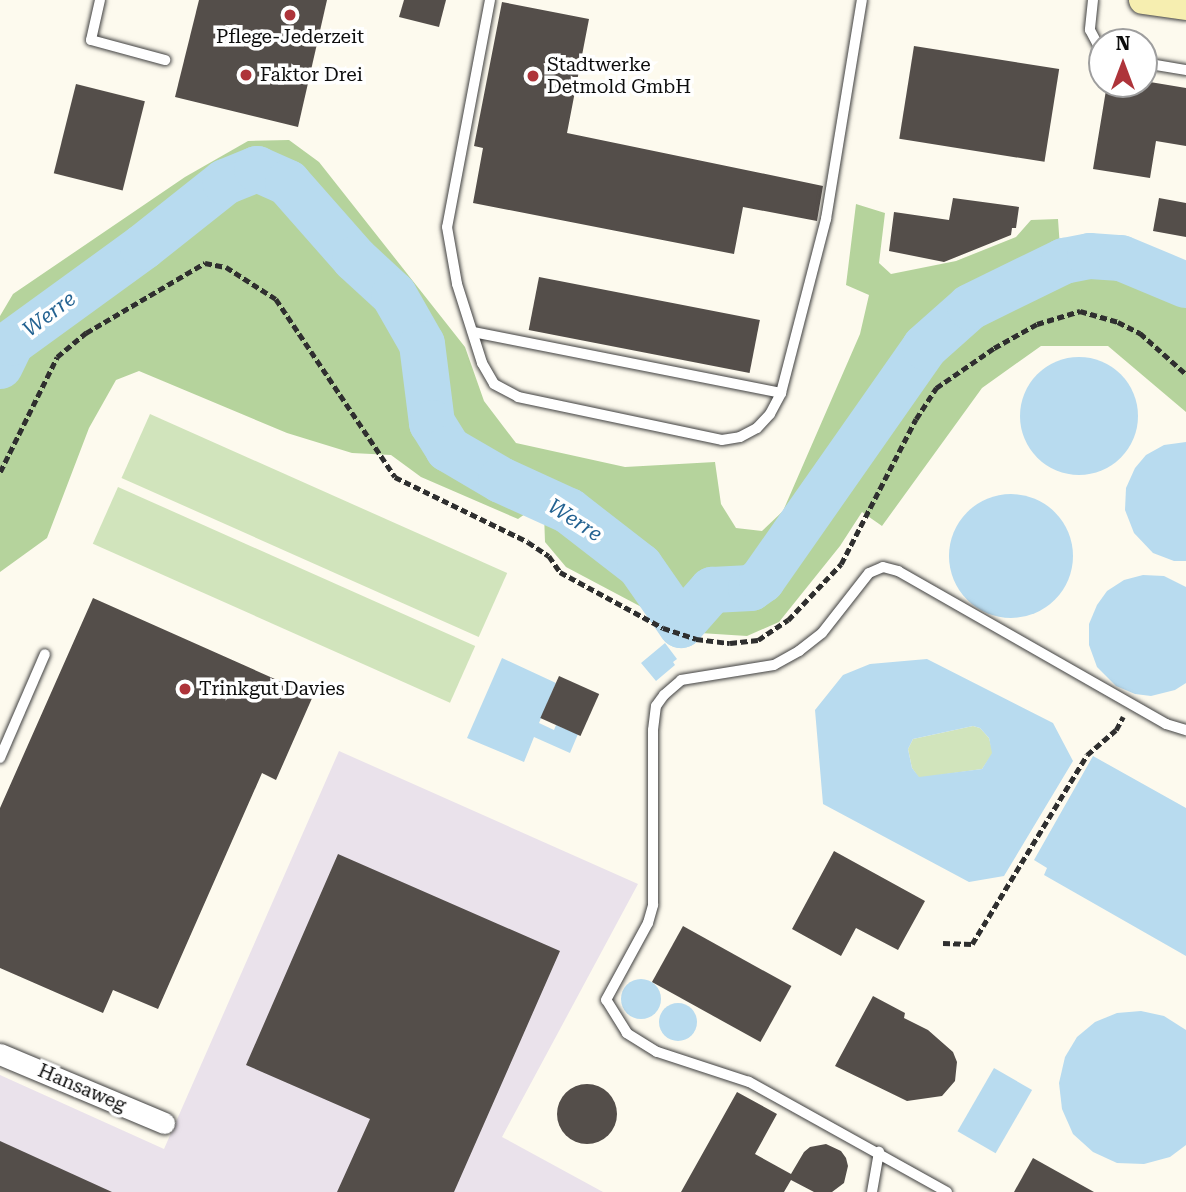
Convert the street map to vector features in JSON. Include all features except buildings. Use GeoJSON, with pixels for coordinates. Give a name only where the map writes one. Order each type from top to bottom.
{"type":"FeatureCollection","features":[{"type":"Feature","properties":{"kind":"street"},"geometry":{"type":"LineString","coordinates":[[1143,0],[1186,6]]}},
{"type":"Feature","properties":{"kind":"street","name":"Hansaweg"},"geometry":{"type":"LineString","coordinates":[[0,1054],[164,1123]]}},
{"type":"Feature","properties":{"kind":"lane"},"geometry":{"type":"LineString","coordinates":[[100,0],[91,40],[165,60]]}},
{"type":"Feature","properties":{"kind":"lane"},"geometry":{"type":"LineString","coordinates":[[490,0],[447,227],[457,284],[482,363],[494,384],[518,397],[722,440],[740,438],[757,428],[770,414],[780,393],[826,219],[862,0]]}},
{"type":"Feature","properties":{"kind":"lane"},"geometry":{"type":"LineString","coordinates":[[1090,28],[1093,0]]}},
{"type":"Feature","properties":{"kind":"lane"},"geometry":{"type":"LineString","coordinates":[[1158,65],[1186,70]]}},
{"type":"Feature","properties":{"kind":"lane"},"geometry":{"type":"LineString","coordinates":[[473,332],[780,393]]}},
{"type":"Feature","properties":{"kind":"lane"},"geometry":{"type":"LineString","coordinates":[[947,1192],[749,1082],[657,1052],[627,1033],[606,1000],[648,923],[653,905],[653,730],[656,706],[681,680],[774,664],[799,651],[822,633],[869,573],[883,567],[898,571],[1166,724],[1186,730]]}},
{"type":"Feature","properties":{"kind":"lane"},"geometry":{"type":"LineString","coordinates":[[0,758],[45,654]]}},
{"type":"Feature","properties":{"kind":"lane"},"geometry":{"type":"LineString","coordinates":[[872,1192],[879,1152]]}},
{"type":"Feature","properties":{"kind":"path"},"geometry":{"type":"LineString","coordinates":[[0,472],[57,357],[86,333],[205,263],[226,267],[276,299],[395,477],[528,542],[549,556],[560,572],[663,628],[696,639],[730,643],[758,640],[788,620],[841,564],[916,419],[936,388],[994,348],[1037,324],[1080,311],[1118,322],[1140,333],[1186,374]]}},
{"type":"Feature","properties":{"kind":"path"},"geometry":{"type":"LineString","coordinates":[[943,943],[972,944],[1087,755],[1116,730],[1130,704]]}},
{"type":"Feature","properties":{"kind":"shaded area"},"geometry":{"type":"Polygon","coordinates":[[[339,751],[638,884],[502,1137],[603,1192],[0,1192],[0,1075],[164,1149],[339,751]]]}},
{"type":"Feature","properties":{"kind":"green space"},"geometry":{"type":"Polygon","coordinates":[[[289,140],[319,162],[465,347],[484,401],[516,443],[625,467],[715,462],[721,504],[736,528],[762,531],[783,511],[860,334],[869,295],[846,285],[856,204],[885,213],[879,263],[891,274],[956,261],[1016,237],[1031,220],[1058,219],[1060,248],[1095,265],[1167,288],[1186,285],[1186,412],[1108,346],[1041,346],[982,388],[882,526],[862,512],[840,546],[779,622],[747,636],[700,633],[649,611],[566,567],[545,542],[544,514],[532,509],[518,519],[421,477],[391,455],[352,453],[287,433],[139,371],[116,380],[89,428],[47,538],[0,572],[0,316],[13,294],[185,177],[248,141],[289,140]]]}},
{"type":"Feature","properties":{"kind":"green space"},"geometry":{"type":"Polygon","coordinates":[[[150,414],[507,573],[479,637],[122,478],[150,414]]]}},
{"type":"Feature","properties":{"kind":"green space"},"geometry":{"type":"Polygon","coordinates":[[[118,487],[475,646],[450,703],[93,544],[118,487]]]}},
{"type":"Feature","properties":{"kind":"green space"},"geometry":{"type":"Polygon","coordinates":[[[973,726],[980,728],[989,738],[993,753],[982,769],[919,778],[912,768],[908,749],[913,739],[973,726]]]}},
{"type":"Feature","properties":{"kind":"water"},"geometry":{"type":"Polygon","coordinates":[[[1079,357],[1102,361],[1121,374],[1134,393],[1138,416],[1134,439],[1121,458],[1102,471],[1079,475],[1056,471],[1037,458],[1024,439],[1020,416],[1024,393],[1037,374],[1056,361],[1079,357]]]}},
{"type":"Feature","properties":{"kind":"water"},"geometry":{"type":"Polygon","coordinates":[[[1186,442],[1186,561],[1174,561],[1153,553],[1134,533],[1125,510],[1126,488],[1135,468],[1146,455],[1164,445],[1186,442]]]}},
{"type":"Feature","properties":{"kind":"water"},"geometry":{"type":"Polygon","coordinates":[[[1011,494],[1035,499],[1055,512],[1068,532],[1073,556],[1068,580],[1055,600],[1035,613],[1011,618],[987,613],[967,600],[954,580],[949,556],[954,532],[967,512],[987,499],[1011,494]]]}},
{"type":"Feature","properties":{"kind":"water"},"geometry":{"type":"Polygon","coordinates":[[[1143,575],[1164,576],[1186,587],[1186,683],[1175,690],[1151,696],[1135,694],[1116,686],[1097,667],[1089,645],[1089,624],[1107,591],[1124,580],[1143,575]]]}},
{"type":"Feature","properties":{"kind":"water"},"geometry":{"type":"Polygon","coordinates":[[[665,643],[677,659],[673,662],[675,665],[656,681],[641,663],[665,643]]]}},
{"type":"Feature","properties":{"kind":"water"},"geometry":{"type":"Polygon","coordinates":[[[502,658],[556,683],[539,723],[554,730],[556,725],[578,734],[570,753],[534,737],[524,762],[467,738],[502,658]]]}},
{"type":"Feature","properties":{"kind":"water"},"geometry":{"type":"Polygon","coordinates":[[[927,659],[1053,723],[1073,761],[1004,876],[969,882],[823,804],[815,710],[843,675],[870,664],[927,659]],[[973,726],[913,739],[908,749],[912,768],[919,777],[982,769],[992,753],[989,738],[980,728],[973,726]]]}},
{"type":"Feature","properties":{"kind":"water"},"geometry":{"type":"Polygon","coordinates":[[[1093,756],[1186,808],[1186,956],[1044,875],[1047,868],[1034,860],[1093,756]]]}},
{"type":"Feature","properties":{"kind":"water"},"geometry":{"type":"Polygon","coordinates":[[[641,979],[655,985],[661,999],[655,1013],[641,1019],[627,1013],[621,999],[627,985],[641,979]]]}},
{"type":"Feature","properties":{"kind":"water"},"geometry":{"type":"Polygon","coordinates":[[[678,1003],[692,1008],[697,1022],[692,1036],[678,1041],[664,1036],[659,1022],[664,1008],[678,1003]]]}},
{"type":"Feature","properties":{"kind":"water"},"geometry":{"type":"Polygon","coordinates":[[[1141,1011],[1164,1016],[1186,1030],[1186,1145],[1170,1157],[1144,1164],[1117,1163],[1093,1152],[1073,1134],[1062,1109],[1059,1083],[1065,1057],[1077,1037],[1095,1022],[1117,1013],[1141,1011]]]}},
{"type":"Feature","properties":{"kind":"water"},"geometry":{"type":"Polygon","coordinates":[[[994,1068],[1032,1090],[996,1153],[958,1131],[994,1068]]]}},
{"type":"Feature","properties":{"kind":"waterway","name":"Werre"},"geometry":{"type":"LineString","coordinates":[[0,366],[11,343],[143,247],[225,182],[257,169],[288,183],[355,259],[394,295],[422,344],[432,423],[448,449],[501,480],[569,511],[640,566],[681,625],[712,590],[751,588],[762,580],[925,347],[970,307],[1064,261],[1090,256],[1121,258],[1186,285]]}},
{"type":"Feature","properties":{"kind":"place","name":"Pflege-Jederzeit"},"geometry":{"type":"Point","coordinates":[290,15]}},
{"type":"Feature","properties":{"kind":"place","name":"Faktor Drei"},"geometry":{"type":"Point","coordinates":[246,75]}},
{"type":"Feature","properties":{"kind":"place","name":"Stadtwerke Detmold GmbH"},"geometry":{"type":"Point","coordinates":[533,76]}},
{"type":"Feature","properties":{"kind":"place","name":"Trinkgut Davies"},"geometry":{"type":"Point","coordinates":[185,689]}}]}
